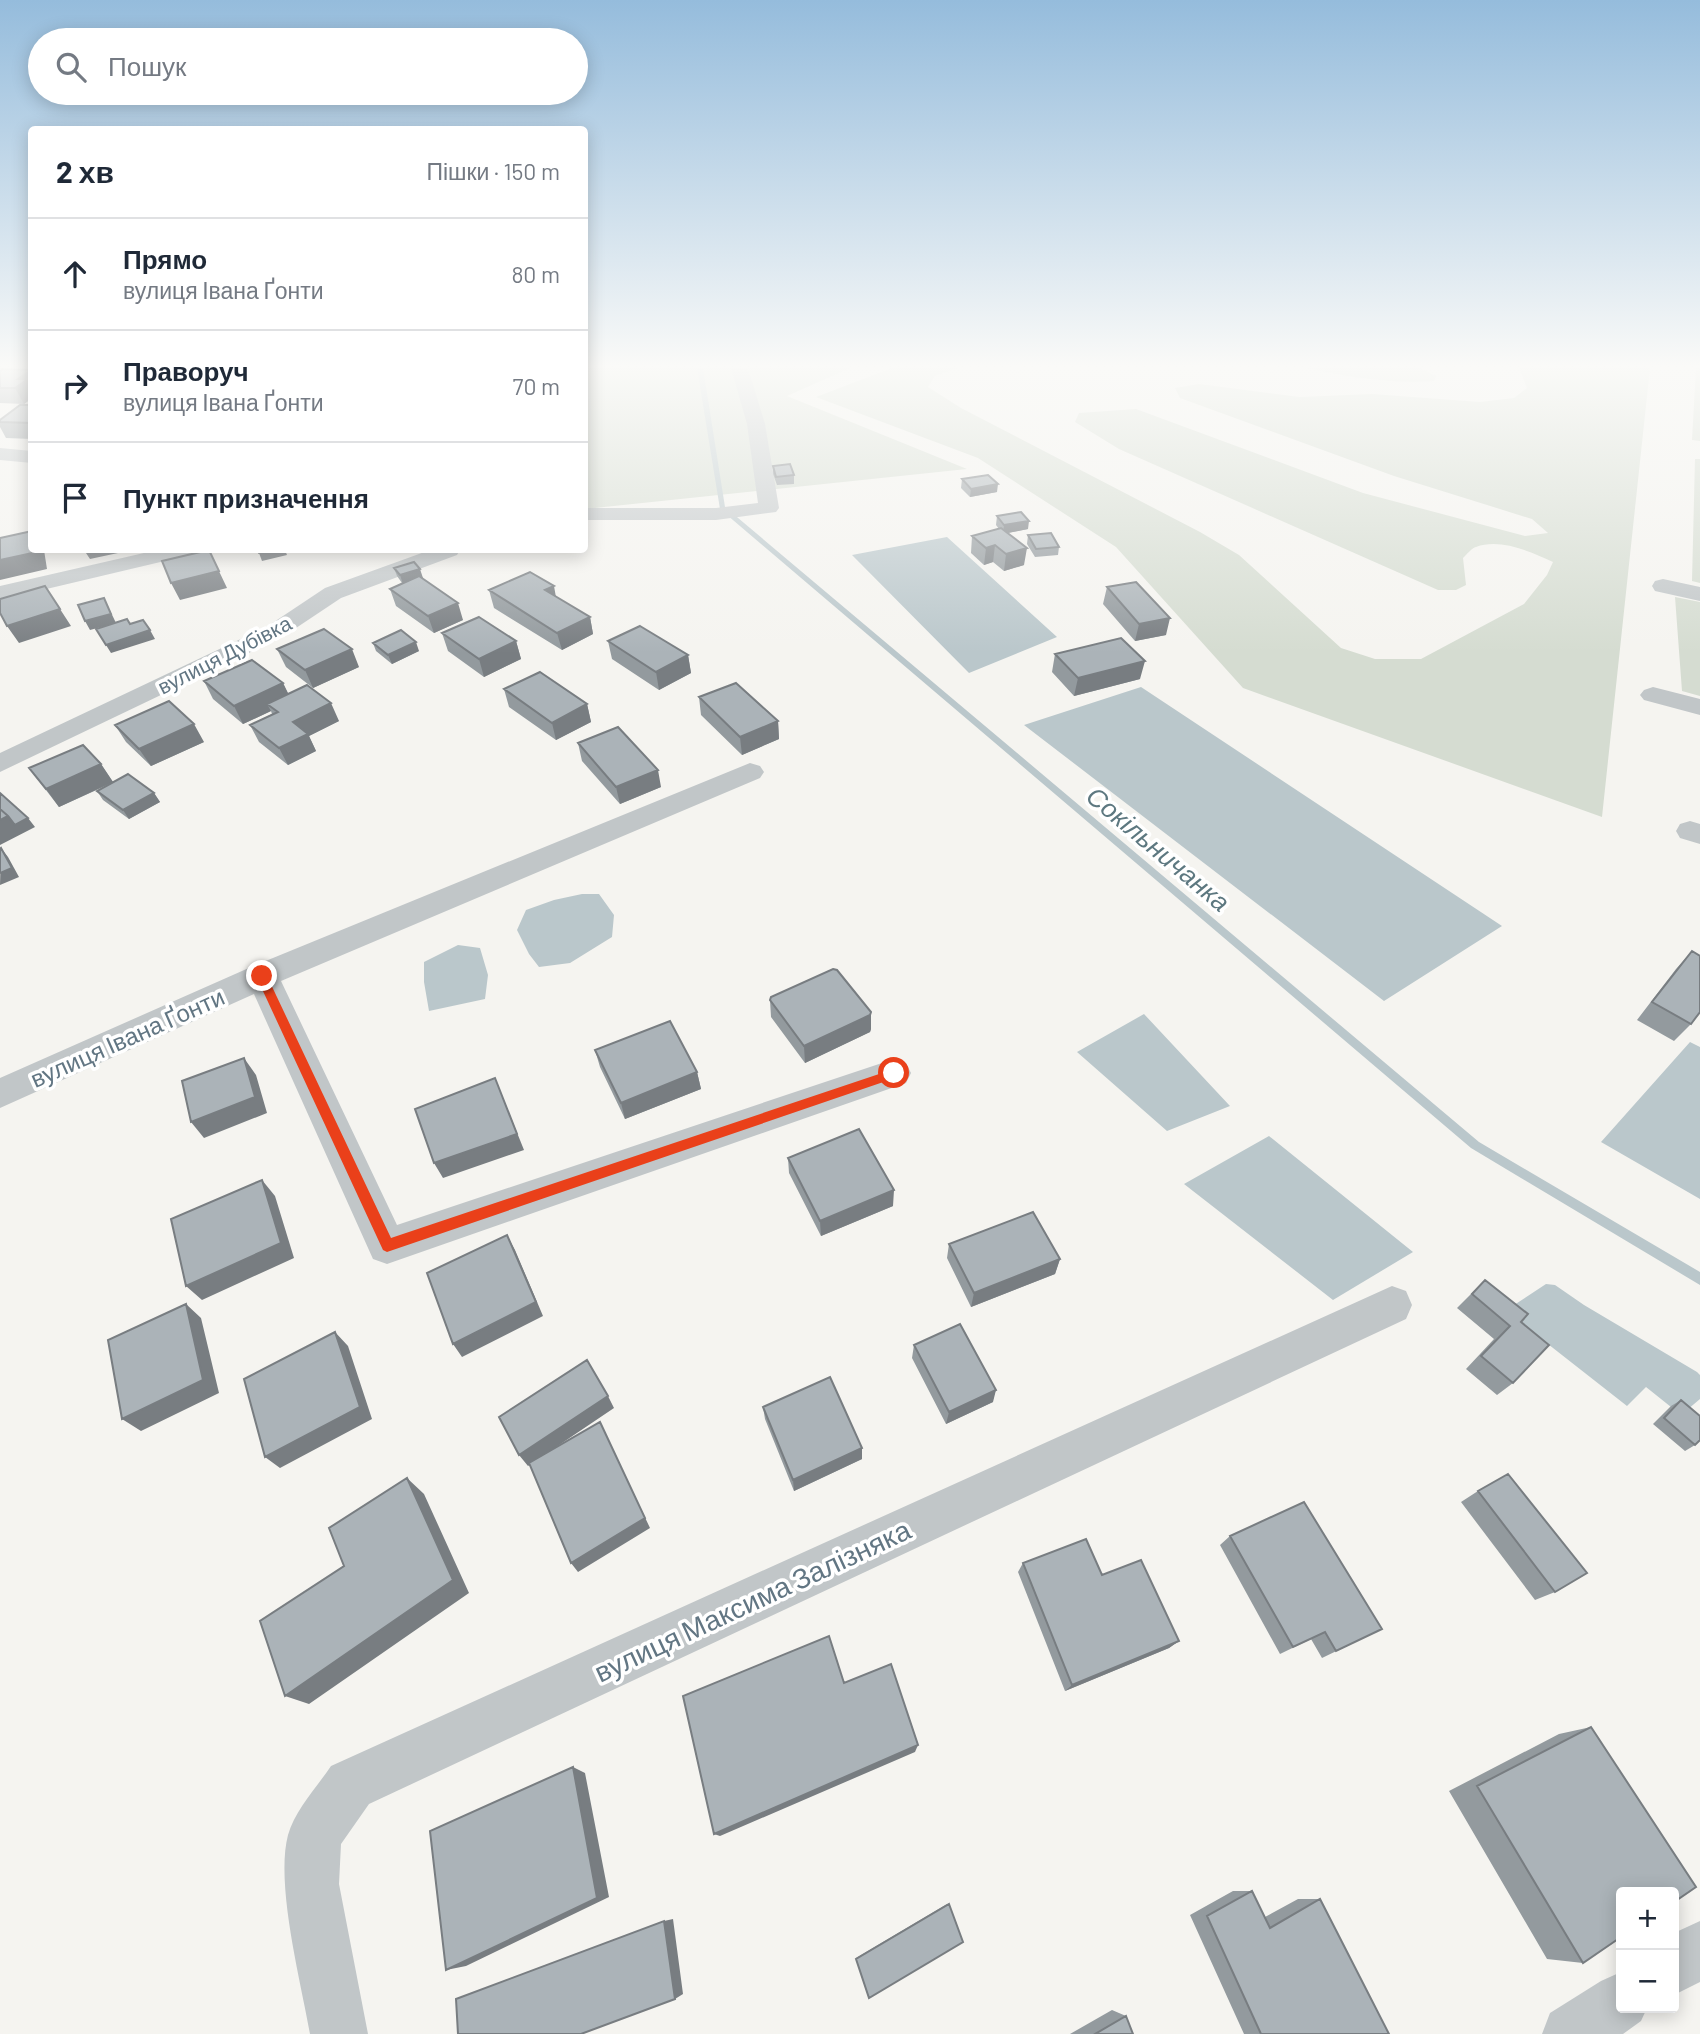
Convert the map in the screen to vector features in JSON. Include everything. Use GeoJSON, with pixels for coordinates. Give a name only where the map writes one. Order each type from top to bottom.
{"type":"FeatureCollection","features":[{"type":"Feature","properties":{"kind":"street"},"geometry":{"type":"LineString","coordinates":[[588,514],[724,514],[769,508],[762,463]]}},
{"type":"Feature","properties":{"kind":"street"},"geometry":{"type":"LineString","coordinates":[[0,593],[169,553]]}},
{"type":"Feature","properties":{"kind":"street","name":"вулиця Дубівка"},"geometry":{"type":"LineString","coordinates":[[0,764],[276,631],[333,593],[441,553]]}},
{"type":"Feature","properties":{"kind":"street"},"geometry":{"type":"LineString","coordinates":[[1663,586],[1700,594]]}},
{"type":"Feature","properties":{"kind":"street"},"geometry":{"type":"LineString","coordinates":[[1653,695],[1700,707]]}},
{"type":"Feature","properties":{"kind":"street","name":"вулиця Івана Ґонти"},"geometry":{"type":"LineString","coordinates":[[0,1094],[262,976],[751,772]]}},
{"type":"Feature","properties":{"kind":"street"},"geometry":{"type":"LineString","coordinates":[[262,976],[387,1245],[894,1073]]}},
{"type":"Feature","properties":{"kind":"street","name":"вулиця Максима Залізняка"},"geometry":{"type":"LineString","coordinates":[[339,2034],[312,1884],[315,1836],[350,1785],[1392,1305]]}},
{"type":"Feature","properties":{"kind":"street"},"geometry":{"type":"LineString","coordinates":[[1679,1963],[1700,1949]]}},
{"type":"Feature","properties":{"kind":"street"},"geometry":{"type":"LineString","coordinates":[[1571,2034],[1616,2004]]}},
{"type":"Feature","properties":{"kind":"shaded area"},"geometry":{"type":"Polygon","coordinates":[[[588,463],[952,463],[967,469],[588,509],[588,463]]]}},
{"type":"Feature","properties":{"kind":"shaded area"},"geometry":{"type":"Polygon","coordinates":[[[986,463],[1067,463],[1239,555],[1341,648],[1375,659],[1421,659],[1524,604],[1547,575],[1553,562],[1516,547],[1485,545],[1474,548],[1463,558],[1466,585],[1456,590],[1438,590],[1150,463],[1282,463],[1363,493],[1525,536],[1548,533],[1532,519],[1358,463],[1640,463],[1602,817],[1243,688],[1116,547],[986,463]]]}},
{"type":"Feature","properties":{"kind":"shaded area"},"geometry":{"type":"Polygon","coordinates":[[[1695,463],[1700,463],[1700,583],[1692,581],[1695,463]]]}},
{"type":"Feature","properties":{"kind":"shaded area"},"geometry":{"type":"Polygon","coordinates":[[[947,537],[1057,637],[969,673],[852,555],[947,537]]]}},
{"type":"Feature","properties":{"kind":"shaded area"},"geometry":{"type":"Polygon","coordinates":[[[1675,597],[1700,602],[1700,696],[1682,691],[1675,597]]]}},
{"type":"Feature","properties":{"kind":"shaded area"},"geometry":{"type":"Polygon","coordinates":[[[1141,687],[1502,926],[1384,1001],[1024,725],[1141,687]]]}},
{"type":"Feature","properties":{"kind":"shaded area"},"geometry":{"type":"Polygon","coordinates":[[[582,894],[599,894],[614,915],[612,937],[570,963],[539,967],[517,930],[526,910],[582,894]]]}},
{"type":"Feature","properties":{"kind":"shaded area"},"geometry":{"type":"Polygon","coordinates":[[[458,945],[480,948],[488,975],[485,999],[429,1011],[424,962],[458,945]]]}},
{"type":"Feature","properties":{"kind":"shaded area"},"geometry":{"type":"Polygon","coordinates":[[[1144,1014],[1230,1106],[1167,1131],[1077,1052],[1144,1014]]]}},
{"type":"Feature","properties":{"kind":"shaded area"},"geometry":{"type":"Polygon","coordinates":[[[1690,1042],[1700,1047],[1700,1199],[1601,1142],[1690,1042]]]}},
{"type":"Feature","properties":{"kind":"shaded area"},"geometry":{"type":"Polygon","coordinates":[[[1269,1136],[1413,1252],[1333,1300],[1184,1184],[1269,1136]]]}},
{"type":"Feature","properties":{"kind":"shaded area"},"geometry":{"type":"Polygon","coordinates":[[[1546,1284],[1555,1285],[1697,1372],[1700,1375],[1700,1399],[1681,1415],[1646,1387],[1627,1406],[1520,1322],[1511,1307],[1546,1284]]]}},
{"type":"Feature","properties":{"kind":"building"},"geometry":{"type":"Polygon","coordinates":[[[790,464],[794,475],[776,477],[773,466],[790,464]]]}},
{"type":"Feature","properties":{"kind":"building"},"geometry":{"type":"Polygon","coordinates":[[[988,475],[998,484],[971,489],[962,479],[988,475]]]}},
{"type":"Feature","properties":{"kind":"building"},"geometry":{"type":"Polygon","coordinates":[[[1021,512],[1029,521],[1004,525],[997,516],[1021,512]]]}},
{"type":"Feature","properties":{"kind":"building"},"geometry":{"type":"Polygon","coordinates":[[[1001,528],[1027,548],[1006,554],[995,545],[986,548],[972,536],[1001,528]]]}},
{"type":"Feature","properties":{"kind":"building"},"geometry":{"type":"Polygon","coordinates":[[[28,532],[28,553],[32,553],[0,560],[0,538],[28,532]]]}},
{"type":"Feature","properties":{"kind":"building"},"geometry":{"type":"Polygon","coordinates":[[[1051,533],[1059,547],[1036,549],[1028,535],[1051,533]]]}},
{"type":"Feature","properties":{"kind":"building"},"geometry":{"type":"Polygon","coordinates":[[[196,553],[210,553],[219,571],[171,583],[162,561],[196,553]]]}},
{"type":"Feature","properties":{"kind":"building"},"geometry":{"type":"Polygon","coordinates":[[[414,562],[420,569],[400,575],[394,568],[414,562]]]}},
{"type":"Feature","properties":{"kind":"building"},"geometry":{"type":"Polygon","coordinates":[[[530,572],[554,586],[545,590],[590,617],[557,633],[489,590],[530,572]]]}},
{"type":"Feature","properties":{"kind":"building"},"geometry":{"type":"Polygon","coordinates":[[[419,576],[458,603],[428,616],[390,589],[419,576]]]}},
{"type":"Feature","properties":{"kind":"building"},"geometry":{"type":"Polygon","coordinates":[[[1136,582],[1170,618],[1139,624],[1107,587],[1136,582]]]}},
{"type":"Feature","properties":{"kind":"building"},"geometry":{"type":"Polygon","coordinates":[[[45,586],[60,609],[7,626],[0,613],[0,599],[45,586]]]}},
{"type":"Feature","properties":{"kind":"building"},"geometry":{"type":"Polygon","coordinates":[[[104,598],[111,614],[85,621],[78,605],[104,598]]]}},
{"type":"Feature","properties":{"kind":"building"},"geometry":{"type":"Polygon","coordinates":[[[479,617],[516,641],[479,659],[442,633],[479,617]]]}},
{"type":"Feature","properties":{"kind":"building"},"geometry":{"type":"Polygon","coordinates":[[[127,619],[130,624],[143,620],[150,630],[106,645],[96,629],[127,619]]]}},
{"type":"Feature","properties":{"kind":"building"},"geometry":{"type":"Polygon","coordinates":[[[640,626],[688,655],[656,672],[608,641],[640,626]]]}},
{"type":"Feature","properties":{"kind":"building"},"geometry":{"type":"Polygon","coordinates":[[[324,629],[352,649],[305,670],[277,649],[324,629]]]}},
{"type":"Feature","properties":{"kind":"building"},"geometry":{"type":"Polygon","coordinates":[[[401,630],[416,642],[388,655],[373,643],[401,630]]]}},
{"type":"Feature","properties":{"kind":"building"},"geometry":{"type":"Polygon","coordinates":[[[1121,638],[1145,661],[1078,678],[1055,654],[1121,638]]]}},
{"type":"Feature","properties":{"kind":"building"},"geometry":{"type":"Polygon","coordinates":[[[252,660],[283,683],[234,706],[204,681],[252,660]]]}},
{"type":"Feature","properties":{"kind":"building"},"geometry":{"type":"Polygon","coordinates":[[[540,672],[587,704],[552,723],[504,689],[540,672]]]}},
{"type":"Feature","properties":{"kind":"building"},"geometry":{"type":"Polygon","coordinates":[[[736,683],[778,721],[740,737],[699,697],[736,683]]]}},
{"type":"Feature","properties":{"kind":"building"},"geometry":{"type":"Polygon","coordinates":[[[307,685],[331,703],[293,722],[308,734],[279,748],[250,725],[278,712],[267,704],[307,685]]]}},
{"type":"Feature","properties":{"kind":"building"},"geometry":{"type":"Polygon","coordinates":[[[169,701],[194,724],[139,749],[115,725],[169,701]]]}},
{"type":"Feature","properties":{"kind":"building"},"geometry":{"type":"Polygon","coordinates":[[[618,727],[658,770],[616,787],[578,743],[618,727]]]}},
{"type":"Feature","properties":{"kind":"building"},"geometry":{"type":"Polygon","coordinates":[[[83,745],[101,764],[46,789],[29,768],[83,745]]]}},
{"type":"Feature","properties":{"kind":"building"},"geometry":{"type":"Polygon","coordinates":[[[128,774],[154,793],[123,810],[97,791],[128,774]]]}},
{"type":"Feature","properties":{"kind":"building"},"geometry":{"type":"Polygon","coordinates":[[[0,793],[28,818],[15,825],[0,809],[0,793]]]}},
{"type":"Feature","properties":{"kind":"building"},"geometry":{"type":"Polygon","coordinates":[[[0,809],[8,816],[0,820],[0,809]]]}},
{"type":"Feature","properties":{"kind":"building"},"geometry":{"type":"Polygon","coordinates":[[[0,849],[12,868],[0,873],[0,849]]]}},
{"type":"Feature","properties":{"kind":"building"},"geometry":{"type":"Polygon","coordinates":[[[1692,951],[1700,956],[1700,1012],[1691,1024],[1652,1002],[1692,951]]]}},
{"type":"Feature","properties":{"kind":"building"},"geometry":{"type":"Polygon","coordinates":[[[833,969],[837,970],[871,1012],[870,1015],[804,1046],[770,1000],[771,997],[833,969]]]}},
{"type":"Feature","properties":{"kind":"building"},"geometry":{"type":"Polygon","coordinates":[[[670,1021],[697,1072],[621,1103],[595,1050],[670,1021]]]}},
{"type":"Feature","properties":{"kind":"building"},"geometry":{"type":"Polygon","coordinates":[[[244,1058],[255,1097],[191,1122],[182,1081],[244,1058]]]}},
{"type":"Feature","properties":{"kind":"building"},"geometry":{"type":"Polygon","coordinates":[[[495,1078],[517,1134],[434,1163],[415,1109],[495,1078]]]}},
{"type":"Feature","properties":{"kind":"building"},"geometry":{"type":"Polygon","coordinates":[[[859,1129],[894,1190],[820,1221],[788,1158],[859,1129]]]}},
{"type":"Feature","properties":{"kind":"building"},"geometry":{"type":"Polygon","coordinates":[[[262,1180],[281,1243],[186,1286],[171,1219],[262,1180]]]}},
{"type":"Feature","properties":{"kind":"building"},"geometry":{"type":"Polygon","coordinates":[[[1033,1212],[1060,1259],[974,1293],[949,1244],[1033,1212]]]}},
{"type":"Feature","properties":{"kind":"building"},"geometry":{"type":"Polygon","coordinates":[[[507,1235],[536,1302],[453,1344],[427,1273],[507,1235]]]}},
{"type":"Feature","properties":{"kind":"building"},"geometry":{"type":"Polygon","coordinates":[[[1485,1280],[1528,1314],[1521,1322],[1549,1345],[1513,1383],[1481,1356],[1510,1326],[1472,1294],[1485,1280]]]}},
{"type":"Feature","properties":{"kind":"building"},"geometry":{"type":"Polygon","coordinates":[[[186,1304],[203,1380],[122,1419],[108,1340],[186,1304]]]}},
{"type":"Feature","properties":{"kind":"building"},"geometry":{"type":"Polygon","coordinates":[[[960,1324],[996,1390],[949,1412],[914,1345],[960,1324]]]}},
{"type":"Feature","properties":{"kind":"building"},"geometry":{"type":"Polygon","coordinates":[[[335,1332],[360,1407],[265,1457],[244,1379],[335,1332]]]}},
{"type":"Feature","properties":{"kind":"building"},"geometry":{"type":"Polygon","coordinates":[[[587,1360],[608,1396],[519,1455],[499,1417],[587,1360]]]}},
{"type":"Feature","properties":{"kind":"building"},"geometry":{"type":"Polygon","coordinates":[[[830,1377],[862,1448],[793,1480],[763,1407],[830,1377]]]}},
{"type":"Feature","properties":{"kind":"building"},"geometry":{"type":"Polygon","coordinates":[[[1681,1400],[1700,1416],[1700,1440],[1695,1445],[1664,1418],[1681,1400]]]}},
{"type":"Feature","properties":{"kind":"building"},"geometry":{"type":"Polygon","coordinates":[[[600,1422],[645,1518],[571,1563],[529,1463],[600,1422]]]}},
{"type":"Feature","properties":{"kind":"building"},"geometry":{"type":"Polygon","coordinates":[[[1508,1474],[1587,1573],[1555,1592],[1478,1491],[1508,1474]]]}},
{"type":"Feature","properties":{"kind":"building"},"geometry":{"type":"Polygon","coordinates":[[[407,1478],[453,1580],[285,1696],[260,1621],[344,1566],[329,1528],[407,1478]]]}},
{"type":"Feature","properties":{"kind":"building"},"geometry":{"type":"Polygon","coordinates":[[[1304,1502],[1382,1629],[1336,1651],[1325,1632],[1293,1647],[1230,1536],[1304,1502]]]}},
{"type":"Feature","properties":{"kind":"building"},"geometry":{"type":"Polygon","coordinates":[[[1086,1539],[1102,1575],[1141,1560],[1179,1641],[1072,1685],[1023,1563],[1086,1539]]]}},
{"type":"Feature","properties":{"kind":"building"},"geometry":{"type":"Polygon","coordinates":[[[829,1636],[844,1683],[891,1664],[918,1745],[714,1834],[683,1696],[829,1636]]]}},
{"type":"Feature","properties":{"kind":"building"},"geometry":{"type":"Polygon","coordinates":[[[1591,1727],[1696,1887],[1679,1899],[1679,1887],[1616,1887],[1616,1940],[1583,1963],[1477,1786],[1591,1727]]]}},
{"type":"Feature","properties":{"kind":"building"},"geometry":{"type":"Polygon","coordinates":[[[573,1767],[597,1898],[446,1970],[430,1831],[573,1767]]]}},
{"type":"Feature","properties":{"kind":"building"},"geometry":{"type":"Polygon","coordinates":[[[1252,1891],[1270,1928],[1320,1899],[1389,2034],[1261,2034],[1207,1916],[1252,1891]]]}},
{"type":"Feature","properties":{"kind":"building"},"geometry":{"type":"Polygon","coordinates":[[[949,1904],[963,1942],[869,1998],[856,1959],[949,1904]]]}},
{"type":"Feature","properties":{"kind":"building"},"geometry":{"type":"Polygon","coordinates":[[[664,1921],[675,1999],[581,2034],[458,2034],[456,1999],[664,1921]]]}},
{"type":"Feature","properties":{"kind":"building"},"geometry":{"type":"Polygon","coordinates":[[[1126,2016],[1133,2034],[1095,2034],[1126,2016]]]}},
{"type":"Feature","properties":{"kind":"waterway","name":"Сокільничанка"},"geometry":{"type":"LineString","coordinates":[[715,463],[722,508],[1475,1145],[1700,1279]]}},
{"type":"Feature","properties":{"kind":"route"},"geometry":{"type":"LineString","coordinates":[[262,976],[387,1245],[894,1073]]}}]}
